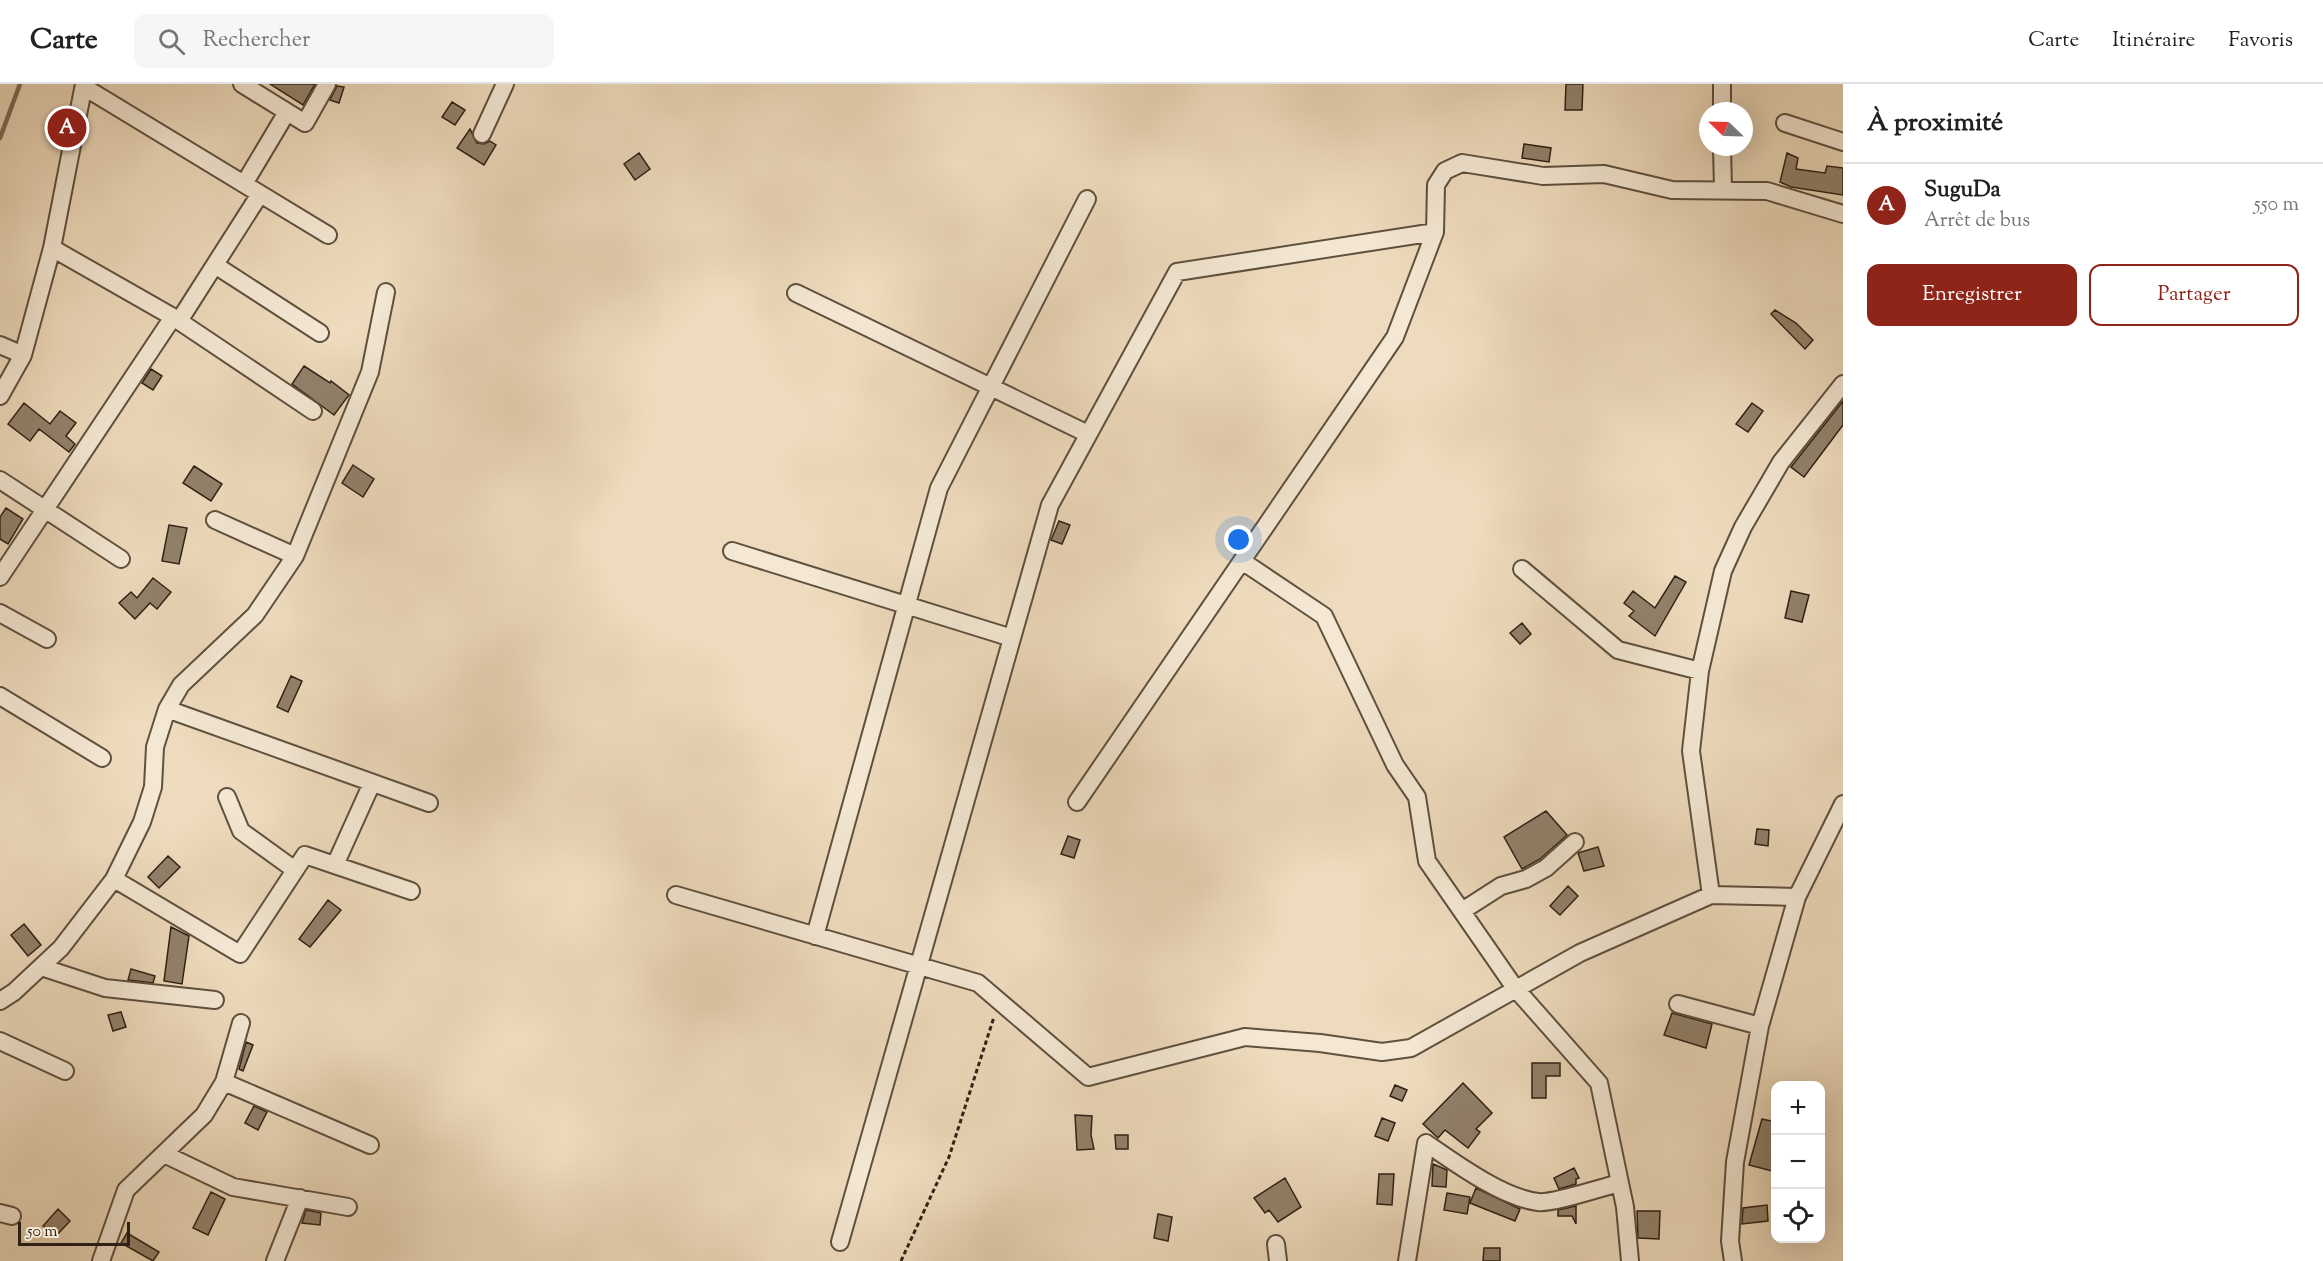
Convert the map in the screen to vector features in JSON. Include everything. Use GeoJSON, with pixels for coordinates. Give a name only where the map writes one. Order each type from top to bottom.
{"type":"FeatureCollection","features":[{"type":"Feature","properties":{"kind":"street"},"geometry":{"type":"LineString","coordinates":[[242,84],[305,123],[327,84]]}},
{"type":"Feature","properties":{"kind":"street"},"geometry":{"type":"LineString","coordinates":[[482,134],[505,84]]}},
{"type":"Feature","properties":{"kind":"street"},"geometry":{"type":"LineString","coordinates":[[1722,84],[1722,102]]}},
{"type":"Feature","properties":{"kind":"street"},"geometry":{"type":"LineString","coordinates":[[0,396],[23,355],[52,248],[84,86],[328,235]]}},
{"type":"Feature","properties":{"kind":"street"},"geometry":{"type":"LineString","coordinates":[[244,184],[287,112]]}},
{"type":"Feature","properties":{"kind":"street"},"geometry":{"type":"LineString","coordinates":[[1785,123],[1843,142]]}},
{"type":"Feature","properties":{"kind":"street"},"geometry":{"type":"LineString","coordinates":[[1722,156],[1723,189]]}},
{"type":"Feature","properties":{"kind":"street"},"geometry":{"type":"LineString","coordinates":[[1077,802],[1395,337],[1435,232],[1436,185],[1445,171],[1462,163],[1543,176],[1604,174],[1672,190],[1767,191],[1843,214]]}},
{"type":"Feature","properties":{"kind":"street"},"geometry":{"type":"LineString","coordinates":[[0,577],[215,265],[260,194]]}},
{"type":"Feature","properties":{"kind":"street"},"geometry":{"type":"LineString","coordinates":[[815,936],[939,488],[1087,199]]}},
{"type":"Feature","properties":{"kind":"street"},"geometry":{"type":"LineString","coordinates":[[840,1242],[1050,504],[1177,272],[1435,232]]}},
{"type":"Feature","properties":{"kind":"street"},"geometry":{"type":"LineString","coordinates":[[52,248],[176,319],[313,411]]}},
{"type":"Feature","properties":{"kind":"street"},"geometry":{"type":"LineString","coordinates":[[215,265],[320,333]]}},
{"type":"Feature","properties":{"kind":"street"},"geometry":{"type":"LineString","coordinates":[[0,1001],[14,992],[60,948],[114,879],[142,822],[153,787],[155,747],[167,709],[181,685],[255,615],[295,556],[370,372],[386,292]]}},
{"type":"Feature","properties":{"kind":"street"},"geometry":{"type":"LineString","coordinates":[[796,293],[1088,434]]}},
{"type":"Feature","properties":{"kind":"street"},"geometry":{"type":"LineString","coordinates":[[0,345],[23,355]]}},
{"type":"Feature","properties":{"kind":"street"},"geometry":{"type":"LineString","coordinates":[[1711,895],[1691,752],[1700,670],[1723,570],[1743,527],[1781,462],[1843,384]]}},
{"type":"Feature","properties":{"kind":"street"},"geometry":{"type":"LineString","coordinates":[[0,480],[122,559]]}},
{"type":"Feature","properties":{"kind":"street"},"geometry":{"type":"LineString","coordinates":[[215,520],[295,556]]}},
{"type":"Feature","properties":{"kind":"street"},"geometry":{"type":"LineString","coordinates":[[732,550],[1012,638]]}},
{"type":"Feature","properties":{"kind":"street"},"geometry":{"type":"LineString","coordinates":[[1242,561],[1324,616],[1395,765],[1417,797],[1427,861],[1515,988],[1599,1083],[1620,1183],[1630,1261]]}},
{"type":"Feature","properties":{"kind":"street"},"geometry":{"type":"LineString","coordinates":[[1522,569],[1618,650],[1700,670]]}},
{"type":"Feature","properties":{"kind":"street"},"geometry":{"type":"LineString","coordinates":[[0,613],[47,639]]}},
{"type":"Feature","properties":{"kind":"street"},"geometry":{"type":"LineString","coordinates":[[0,696],[102,758]]}},
{"type":"Feature","properties":{"kind":"street"},"geometry":{"type":"LineString","coordinates":[[167,709],[429,803]]}},
{"type":"Feature","properties":{"kind":"street"},"geometry":{"type":"LineString","coordinates":[[335,865],[372,783]]}},
{"type":"Feature","properties":{"kind":"street"},"geometry":{"type":"LineString","coordinates":[[227,798],[241,831],[295,870]]}},
{"type":"Feature","properties":{"kind":"street"},"geometry":{"type":"LineString","coordinates":[[1733,1261],[1730,1241],[1735,1162],[1760,1026],[1797,897],[1843,804]]}},
{"type":"Feature","properties":{"kind":"street"},"geometry":{"type":"LineString","coordinates":[[1462,911],[1501,886],[1526,879],[1546,868],[1575,842]]}},
{"type":"Feature","properties":{"kind":"street"},"geometry":{"type":"LineString","coordinates":[[114,879],[240,954],[305,855],[411,891]]}},
{"type":"Feature","properties":{"kind":"street"},"geometry":{"type":"LineString","coordinates":[[676,895],[978,983],[1088,1077],[1245,1037],[1320,1042],[1382,1052],[1411,1048],[1580,953],[1711,895],[1797,897]]}},
{"type":"Feature","properties":{"kind":"street"},"geometry":{"type":"LineString","coordinates":[[40,967],[105,988],[215,1000]]}},
{"type":"Feature","properties":{"kind":"street"},"geometry":{"type":"LineString","coordinates":[[1678,1004],[1760,1026]]}},
{"type":"Feature","properties":{"kind":"street"},"geometry":{"type":"LineString","coordinates":[[101,1261],[126,1190],[204,1115],[224,1082],[241,1023]]}},
{"type":"Feature","properties":{"kind":"street"},"geometry":{"type":"LineString","coordinates":[[0,1041],[65,1071]]}},
{"type":"Feature","properties":{"kind":"street"},"geometry":{"type":"LineString","coordinates":[[224,1082],[370,1145]]}},
{"type":"Feature","properties":{"kind":"street"},"geometry":{"type":"LineString","coordinates":[[1407,1261],[1426,1143],[1467,1171],[1521,1197],[1540,1202],[1620,1183]]}},
{"type":"Feature","properties":{"kind":"street"},"geometry":{"type":"LineString","coordinates":[[164,1154],[233,1186],[348,1207]]}},
{"type":"Feature","properties":{"kind":"street"},"geometry":{"type":"LineString","coordinates":[[275,1261],[300,1198]]}},
{"type":"Feature","properties":{"kind":"path"},"geometry":{"type":"LineString","coordinates":[[901,1261],[948,1157],[999,1001]]}},
{"type":"Feature","properties":{"kind":"building"},"geometry":{"type":"Polygon","coordinates":[[[270,84],[315,84],[303,105],[270,84]]]}},
{"type":"Feature","properties":{"kind":"building"},"geometry":{"type":"Polygon","coordinates":[[[1566,84],[1583,84],[1582,110],[1565,110],[1566,84]]]}},
{"type":"Feature","properties":{"kind":"building"},"geometry":{"type":"Polygon","coordinates":[[[337,86],[344,87],[339,103],[330,100],[337,86]]]}},
{"type":"Feature","properties":{"kind":"building"},"geometry":{"type":"Polygon","coordinates":[[[452,102],[465,110],[455,125],[442,117],[452,102]]]}},
{"type":"Feature","properties":{"kind":"building"},"geometry":{"type":"Polygon","coordinates":[[[470,129],[477,143],[484,144],[490,141],[496,145],[484,165],[457,148],[470,129]]]}},
{"type":"Feature","properties":{"kind":"building"},"geometry":{"type":"Polygon","coordinates":[[[1524,144],[1551,148],[1549,162],[1522,158],[1524,144]]]}},
{"type":"Feature","properties":{"kind":"building"},"geometry":{"type":"Polygon","coordinates":[[[639,153],[650,169],[635,180],[624,164],[639,153]]]}},
{"type":"Feature","properties":{"kind":"building"},"geometry":{"type":"Polygon","coordinates":[[[1787,153],[1798,158],[1796,169],[1825,173],[1827,166],[1843,168],[1843,195],[1791,187],[1780,182],[1787,153]]]}},
{"type":"Feature","properties":{"kind":"building"},"geometry":{"type":"Polygon","coordinates":[[[1775,310],[1796,323],[1813,340],[1805,349],[1771,314],[1775,310]]]}},
{"type":"Feature","properties":{"kind":"building"},"geometry":{"type":"Polygon","coordinates":[[[304,366],[330,383],[331,381],[349,395],[334,415],[292,384],[304,366]]]}},
{"type":"Feature","properties":{"kind":"building"},"geometry":{"type":"Polygon","coordinates":[[[151,369],[162,376],[153,390],[142,383],[151,369]]]}},
{"type":"Feature","properties":{"kind":"building"},"geometry":{"type":"Polygon","coordinates":[[[1843,401],[1843,425],[1804,477],[1791,467],[1843,401]]]}},
{"type":"Feature","properties":{"kind":"building"},"geometry":{"type":"Polygon","coordinates":[[[24,403],[50,424],[60,411],[76,423],[66,436],[75,444],[69,452],[39,429],[30,441],[8,424],[24,403]]]}},
{"type":"Feature","properties":{"kind":"building"},"geometry":{"type":"Polygon","coordinates":[[[1752,403],[1763,411],[1748,432],[1736,424],[1752,403]]]}},
{"type":"Feature","properties":{"kind":"building"},"geometry":{"type":"Polygon","coordinates":[[[353,465],[374,479],[363,497],[342,483],[353,465]]]}},
{"type":"Feature","properties":{"kind":"building"},"geometry":{"type":"Polygon","coordinates":[[[194,466],[222,484],[211,501],[183,483],[194,466]]]}},
{"type":"Feature","properties":{"kind":"building"},"geometry":{"type":"Polygon","coordinates":[[[6,508],[23,519],[8,544],[0,539],[0,517],[6,508]]]}},
{"type":"Feature","properties":{"kind":"building"},"geometry":{"type":"Polygon","coordinates":[[[1059,521],[1070,525],[1062,544],[1051,540],[1059,521]]]}},
{"type":"Feature","properties":{"kind":"building"},"geometry":{"type":"Polygon","coordinates":[[[169,525],[187,528],[179,564],[162,561],[169,525]]]}},
{"type":"Feature","properties":{"kind":"building"},"geometry":{"type":"Polygon","coordinates":[[[1675,576],[1686,582],[1655,636],[1629,616],[1634,611],[1624,603],[1633,591],[1655,608],[1675,576]]]}},
{"type":"Feature","properties":{"kind":"building"},"geometry":{"type":"Polygon","coordinates":[[[153,578],[171,592],[157,609],[150,603],[135,619],[119,603],[131,592],[137,598],[153,578]]]}},
{"type":"Feature","properties":{"kind":"building"},"geometry":{"type":"Polygon","coordinates":[[[1791,591],[1809,595],[1802,622],[1785,618],[1791,591]]]}},
{"type":"Feature","properties":{"kind":"building"},"geometry":{"type":"Polygon","coordinates":[[[1522,623],[1531,634],[1520,644],[1510,633],[1522,623]]]}},
{"type":"Feature","properties":{"kind":"building"},"geometry":{"type":"Polygon","coordinates":[[[291,676],[302,681],[288,712],[277,707],[291,676]]]}},
{"type":"Feature","properties":{"kind":"building"},"geometry":{"type":"Polygon","coordinates":[[[1546,811],[1567,835],[1540,859],[1522,869],[1504,837],[1546,811]]]}},
{"type":"Feature","properties":{"kind":"building"},"geometry":{"type":"Polygon","coordinates":[[[1757,829],[1769,830],[1768,846],[1755,844],[1757,829]]]}},
{"type":"Feature","properties":{"kind":"building"},"geometry":{"type":"Polygon","coordinates":[[[1068,836],[1080,840],[1074,858],[1061,854],[1068,836]]]}},
{"type":"Feature","properties":{"kind":"building"},"geometry":{"type":"Polygon","coordinates":[[[1598,847],[1604,866],[1584,871],[1578,853],[1598,847]]]}},
{"type":"Feature","properties":{"kind":"building"},"geometry":{"type":"Polygon","coordinates":[[[168,856],[180,867],[159,888],[148,877],[168,856]]]}},
{"type":"Feature","properties":{"kind":"building"},"geometry":{"type":"Polygon","coordinates":[[[1568,886],[1578,896],[1560,915],[1550,906],[1568,886]]]}},
{"type":"Feature","properties":{"kind":"building"},"geometry":{"type":"Polygon","coordinates":[[[328,900],[341,910],[310,947],[299,939],[328,900]]]}},
{"type":"Feature","properties":{"kind":"building"},"geometry":{"type":"Polygon","coordinates":[[[24,924],[41,945],[28,956],[11,935],[24,924]]]}},
{"type":"Feature","properties":{"kind":"building"},"geometry":{"type":"Polygon","coordinates":[[[171,927],[189,936],[182,984],[164,981],[171,927]]]}},
{"type":"Feature","properties":{"kind":"building"},"geometry":{"type":"Polygon","coordinates":[[[131,969],[155,976],[153,983],[128,980],[131,969]]]}},
{"type":"Feature","properties":{"kind":"building"},"geometry":{"type":"Polygon","coordinates":[[[121,1012],[126,1027],[113,1031],[108,1015],[121,1012]]]}},
{"type":"Feature","properties":{"kind":"building"},"geometry":{"type":"Polygon","coordinates":[[[1672,1013],[1712,1024],[1706,1048],[1664,1035],[1672,1013]]]}},
{"type":"Feature","properties":{"kind":"building"},"geometry":{"type":"Polygon","coordinates":[[[246,1042],[253,1045],[243,1071],[239,1069],[246,1042]]]}},
{"type":"Feature","properties":{"kind":"building"},"geometry":{"type":"Polygon","coordinates":[[[1532,1063],[1560,1063],[1560,1076],[1546,1076],[1546,1098],[1532,1098],[1532,1063]]]}},
{"type":"Feature","properties":{"kind":"building"},"geometry":{"type":"Polygon","coordinates":[[[1463,1083],[1492,1113],[1476,1129],[1480,1132],[1468,1148],[1445,1130],[1438,1138],[1423,1124],[1463,1083]]]}},
{"type":"Feature","properties":{"kind":"building"},"geometry":{"type":"Polygon","coordinates":[[[1395,1085],[1407,1090],[1402,1101],[1390,1096],[1395,1085]]]}},
{"type":"Feature","properties":{"kind":"building"},"geometry":{"type":"Polygon","coordinates":[[[254,1106],[267,1112],[258,1130],[245,1123],[254,1106]]]}},
{"type":"Feature","properties":{"kind":"building"},"geometry":{"type":"Polygon","coordinates":[[[1075,1115],[1092,1116],[1091,1135],[1094,1149],[1077,1150],[1075,1115]]]}},
{"type":"Feature","properties":{"kind":"building"},"geometry":{"type":"Polygon","coordinates":[[[1382,1118],[1395,1123],[1388,1141],[1375,1136],[1382,1118]]]}},
{"type":"Feature","properties":{"kind":"building"},"geometry":{"type":"Polygon","coordinates":[[[1762,1119],[1771,1121],[1771,1171],[1749,1165],[1762,1119]]]}},
{"type":"Feature","properties":{"kind":"building"},"geometry":{"type":"Polygon","coordinates":[[[1115,1135],[1128,1135],[1128,1149],[1116,1149],[1115,1135]]]}},
{"type":"Feature","properties":{"kind":"building"},"geometry":{"type":"Polygon","coordinates":[[[1433,1164],[1447,1170],[1446,1187],[1432,1186],[1433,1164]]]}},
{"type":"Feature","properties":{"kind":"building"},"geometry":{"type":"Polygon","coordinates":[[[1574,1168],[1579,1178],[1576,1179],[1576,1184],[1559,1189],[1554,1178],[1574,1168]]]}},
{"type":"Feature","properties":{"kind":"building"},"geometry":{"type":"Polygon","coordinates":[[[1379,1174],[1394,1174],[1392,1205],[1377,1204],[1379,1174]]]}},
{"type":"Feature","properties":{"kind":"building"},"geometry":{"type":"Polygon","coordinates":[[[1285,1178],[1301,1207],[1278,1222],[1269,1210],[1265,1213],[1254,1198],[1285,1178]]]}},
{"type":"Feature","properties":{"kind":"building"},"geometry":{"type":"Polygon","coordinates":[[[1476,1188],[1520,1209],[1515,1221],[1470,1203],[1476,1188]]]}},
{"type":"Feature","properties":{"kind":"building"},"geometry":{"type":"Polygon","coordinates":[[[211,1192],[225,1199],[208,1235],[193,1228],[211,1192]]]}},
{"type":"Feature","properties":{"kind":"building"},"geometry":{"type":"Polygon","coordinates":[[[1447,1193],[1470,1197],[1467,1214],[1444,1210],[1447,1193]]]}},
{"type":"Feature","properties":{"kind":"building"},"geometry":{"type":"Polygon","coordinates":[[[1767,1205],[1768,1221],[1742,1224],[1743,1208],[1767,1205]]]}},
{"type":"Feature","properties":{"kind":"building"},"geometry":{"type":"Polygon","coordinates":[[[1576,1206],[1576,1224],[1572,1216],[1558,1216],[1558,1210],[1576,1206]]]}},
{"type":"Feature","properties":{"kind":"building"},"geometry":{"type":"Polygon","coordinates":[[[58,1209],[70,1221],[55,1237],[43,1226],[58,1209]]]}},
{"type":"Feature","properties":{"kind":"building"},"geometry":{"type":"Polygon","coordinates":[[[306,1210],[321,1213],[320,1225],[302,1223],[306,1210]]]}},
{"type":"Feature","properties":{"kind":"building"},"geometry":{"type":"Polygon","coordinates":[[[1637,1211],[1660,1211],[1659,1239],[1638,1238],[1637,1211]]]}},
{"type":"Feature","properties":{"kind":"building"},"geometry":{"type":"Polygon","coordinates":[[[1158,1214],[1172,1217],[1168,1241],[1154,1238],[1158,1214]]]}},
{"type":"Feature","properties":{"kind":"building"},"geometry":{"type":"Polygon","coordinates":[[[127,1233],[159,1252],[153,1261],[121,1243],[127,1233]]]}},
{"type":"Feature","properties":{"kind":"building"},"geometry":{"type":"Polygon","coordinates":[[[1484,1248],[1500,1248],[1500,1261],[1483,1261],[1484,1248]]]}},
{"type":"Feature","properties":{"kind":"waterway"},"geometry":{"type":"LineString","coordinates":[[0,138],[20,84]]}},
{"type":"Feature","properties":{"kind":"place","name":"SuguDa"},"geometry":{"type":"Point","coordinates":[67,128]}}]}
